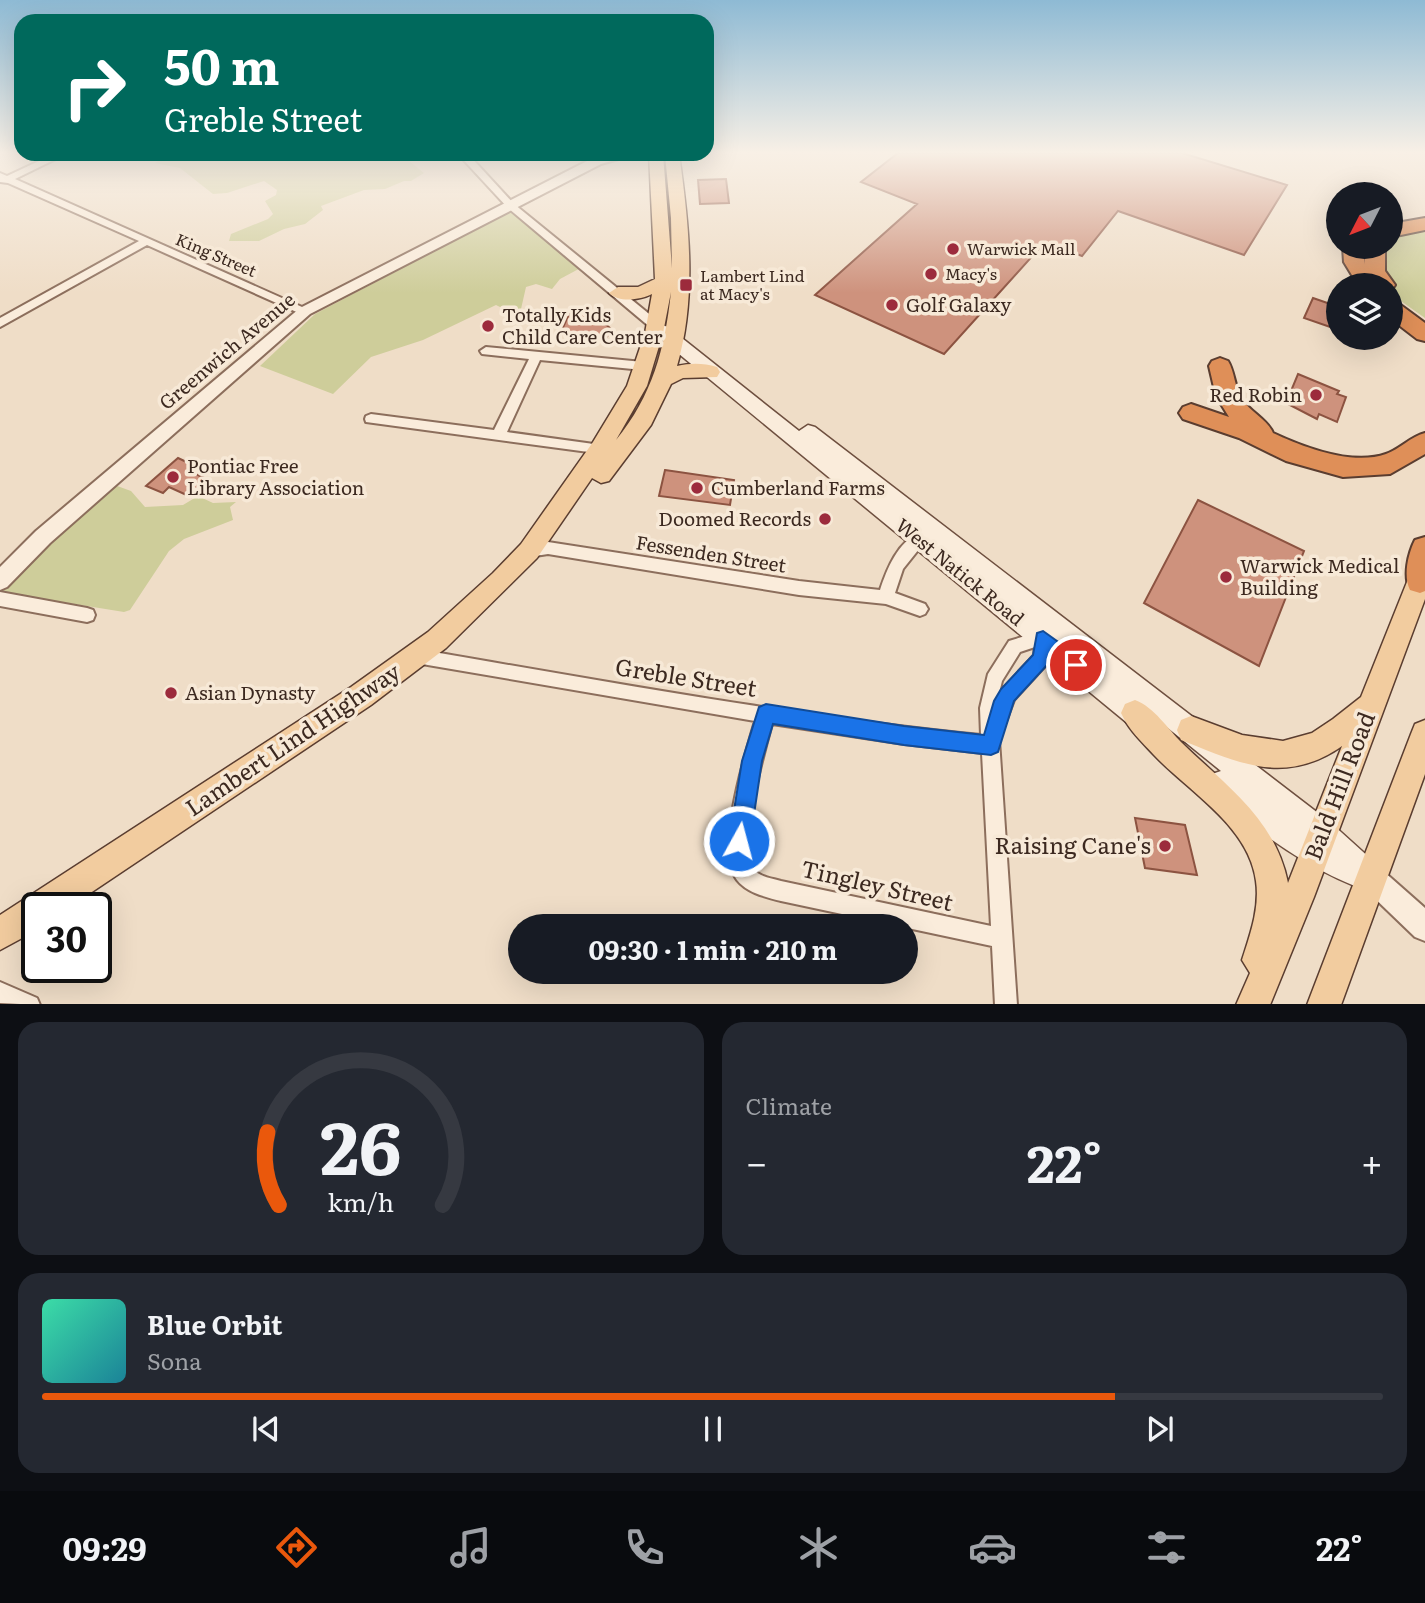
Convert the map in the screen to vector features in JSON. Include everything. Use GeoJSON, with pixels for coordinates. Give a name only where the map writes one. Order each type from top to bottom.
{"type":"FeatureCollection","features":[{"type":"Feature","properties":{"kind":"highway"},"geometry":{"type":"LineString","coordinates":[[1404,217],[1425,213]]}},
{"type":"Feature","properties":{"kind":"highway"},"geometry":{"type":"LineString","coordinates":[[1404,227],[1425,224]]}},
{"type":"Feature","properties":{"kind":"highway"},"geometry":{"type":"LineString","coordinates":[[1403,301],[1425,317]]}},
{"type":"Feature","properties":{"kind":"highway"},"geometry":{"type":"LineString","coordinates":[[1403,317],[1425,334]]}},
{"type":"Feature","properties":{"kind":"highway"},"geometry":{"type":"LineString","coordinates":[[1220,366],[1225,394],[1231,404],[1253,426],[1295,454]]}},
{"type":"Feature","properties":{"kind":"highway"},"geometry":{"type":"LineString","coordinates":[[1191,413],[1248,432],[1295,454],[1343,467],[1391,464],[1425,442]]}},
{"type":"Feature","properties":{"kind":"highway"},"geometry":{"type":"LineString","coordinates":[[1422,574],[1425,548]]}},
{"type":"Feature","properties":{"kind":"main road","name":"Lambert Lind Highway"},"geometry":{"type":"LineString","coordinates":[[529,551],[601,448],[637,386],[655,325],[664,281],[659,200]]}},
{"type":"Feature","properties":{"kind":"main road","name":"Lambert Lind Highway"},"geometry":{"type":"LineString","coordinates":[[64,892],[361,696],[416,656],[502,580],[529,551],[561,525],[649,411],[675,338],[681,293],[675,200]]}},
{"type":"Feature","properties":{"kind":"main road"},"geometry":{"type":"LineString","coordinates":[[618,293],[641,293],[664,281]]}},
{"type":"Feature","properties":{"kind":"main road","name":"West Natick Road"},"geometry":{"type":"LineString","coordinates":[[655,325],[1050,632],[1135,713],[1278,829],[1318,844]]}},
{"type":"Feature","properties":{"kind":"main road","name":"West Natick Road"},"geometry":{"type":"LineString","coordinates":[[675,338],[710,372],[920,540],[1191,730],[1349,872],[1373,879]]}},
{"type":"Feature","properties":{"kind":"main road"},"geometry":{"type":"LineString","coordinates":[[659,383],[680,372],[696,369],[710,372]]}},
{"type":"Feature","properties":{"kind":"main road","name":"Bald Hill Road"},"geometry":{"type":"LineString","coordinates":[[1253,1004],[1422,574]]}},
{"type":"Feature","properties":{"kind":"main road"},"geometry":{"type":"LineString","coordinates":[[1191,730],[1238,749],[1281,758],[1306,751],[1343,730],[1373,701]]}},
{"type":"Feature","properties":{"kind":"main road"},"geometry":{"type":"LineString","coordinates":[[1135,713],[1232,808],[1248,828],[1266,861],[1272,879],[1273,901],[1247,1004]]}},
{"type":"Feature","properties":{"kind":"main road"},"geometry":{"type":"LineString","coordinates":[[1324,1004],[1425,734]]}},
{"type":"Feature","properties":{"kind":"main road","name":"Lambert Lind Highway"},"geometry":{"type":"LineString","coordinates":[[0,934],[21,920]]}},
{"type":"Feature","properties":{"kind":"street","name":"King Street"},"geometry":{"type":"LineString","coordinates":[[50,200],[304,311]]}},
{"type":"Feature","properties":{"kind":"street","name":"West Natick Road"},"geometry":{"type":"LineString","coordinates":[[505,200],[655,325]]}},
{"type":"Feature","properties":{"kind":"street","name":"Greenwich Avenue"},"geometry":{"type":"LineString","coordinates":[[0,581],[43,537],[304,311],[523,200]]}},
{"type":"Feature","properties":{"kind":"street"},"geometry":{"type":"LineString","coordinates":[[0,323],[145,242]]}},
{"type":"Feature","properties":{"kind":"street"},"geometry":{"type":"LineString","coordinates":[[486,351],[643,366]]}},
{"type":"Feature","properties":{"kind":"street"},"geometry":{"type":"LineString","coordinates":[[498,436],[536,356]]}},
{"type":"Feature","properties":{"kind":"street"},"geometry":{"type":"LineString","coordinates":[[371,419],[596,448]]}},
{"type":"Feature","properties":{"kind":"street"},"geometry":{"type":"LineString","coordinates":[[886,597],[891,576],[901,558],[920,540]]}},
{"type":"Feature","properties":{"kind":"street","name":"Fessenden Street"},"geometry":{"type":"LineString","coordinates":[[529,551],[548,548],[799,588],[886,597],[920,609]]}},
{"type":"Feature","properties":{"kind":"street"},"geometry":{"type":"LineString","coordinates":[[0,599],[87,615]]}},
{"type":"Feature","properties":{"kind":"street"},"geometry":{"type":"LineString","coordinates":[[991,745],[1007,695],[1042,658],[1050,632]]}},
{"type":"Feature","properties":{"kind":"street"},"geometry":{"type":"LineString","coordinates":[[1006,1004],[988,708],[993,678],[1016,646],[1050,632]]}},
{"type":"Feature","properties":{"kind":"street","name":"Greble Street"},"geometry":{"type":"LineString","coordinates":[[416,656],[662,699],[904,736],[991,745]]}},
{"type":"Feature","properties":{"kind":"street","name":"Tingley Street"},"geometry":{"type":"LineString","coordinates":[[766,714],[752,761],[739,841],[739,860],[741,870],[746,876],[754,882],[808,896],[1000,938]]}},
{"type":"Feature","properties":{"kind":"street","name":"West Natick Road"},"geometry":{"type":"LineString","coordinates":[[1373,879],[1425,927]]}},
{"type":"Feature","properties":{"kind":"street"},"geometry":{"type":"LineString","coordinates":[[0,992],[30,1004]]}},
{"type":"Feature","properties":{"kind":"shaded area"},"geometry":{"type":"Polygon","coordinates":[[[338,200],[321,206],[323,210],[305,224],[284,229],[259,241],[229,241],[231,234],[268,219],[273,214],[265,201],[338,200]]]}},
{"type":"Feature","properties":{"kind":"shaded area"},"geometry":{"type":"Polygon","coordinates":[[[510,207],[588,264],[560,279],[552,289],[536,284],[526,287],[521,309],[512,313],[496,305],[423,340],[371,357],[333,394],[260,366],[315,314],[410,264],[405,259],[510,207]]]}},
{"type":"Feature","properties":{"kind":"shaded area"},"geometry":{"type":"Polygon","coordinates":[[[1425,225],[1425,318],[1403,302],[1403,273],[1375,271],[1372,259],[1404,259],[1404,229],[1425,225]]]}},
{"type":"Feature","properties":{"kind":"shaded area"},"geometry":{"type":"Polygon","coordinates":[[[109,483],[131,491],[145,507],[183,505],[198,496],[213,503],[236,502],[230,507],[233,520],[184,539],[169,551],[130,610],[124,612],[0,592],[0,579],[109,483]]]}},
{"type":"Feature","properties":{"kind":"building"},"geometry":{"type":"Polygon","coordinates":[[[700,200],[729,200],[729,203],[700,204],[700,200]]]}},
{"type":"Feature","properties":{"kind":"building","name":"Warwick Mall"},"geometry":{"type":"Polygon","coordinates":[[[906,200],[1278,200],[1244,255],[1118,211],[1082,256],[1045,242],[944,354],[815,295],[917,204],[906,200]]]}},
{"type":"Feature","properties":{"kind":"building"},"geometry":{"type":"Polygon","coordinates":[[[1313,298],[1326,302],[1326,326],[1304,318],[1313,298]]]}},
{"type":"Feature","properties":{"kind":"building"},"geometry":{"type":"Polygon","coordinates":[[[572,307],[586,308],[610,328],[606,340],[560,334],[572,307]]]}},
{"type":"Feature","properties":{"kind":"building","name":"Red Robin"},"geometry":{"type":"Polygon","coordinates":[[[1298,374],[1339,391],[1337,394],[1346,397],[1337,422],[1319,414],[1317,419],[1286,403],[1298,374]]]}},
{"type":"Feature","properties":{"kind":"building","name":"Pontiac Free Library Association"},"geometry":{"type":"Polygon","coordinates":[[[178,458],[195,466],[189,471],[209,480],[191,497],[169,487],[163,493],[146,486],[178,458]]]}},
{"type":"Feature","properties":{"kind":"building","name":"Cumberland Farms"},"geometry":{"type":"Polygon","coordinates":[[[665,470],[734,480],[730,505],[659,496],[665,470]]]}},
{"type":"Feature","properties":{"kind":"building","name":"Warwick Medical Building"},"geometry":{"type":"Polygon","coordinates":[[[1198,500],[1304,551],[1259,666],[1144,603],[1198,500]]]}},
{"type":"Feature","properties":{"kind":"building","name":"Raising Cane's"},"geometry":{"type":"Polygon","coordinates":[[[1135,818],[1185,825],[1197,875],[1145,868],[1135,818]]]}},
{"type":"Feature","properties":{"kind":"place","name":"Warwick Mall"},"geometry":{"type":"Point","coordinates":[953,249]}},
{"type":"Feature","properties":{"kind":"place","name":"Macy's"},"geometry":{"type":"Point","coordinates":[931,274]}},
{"type":"Feature","properties":{"kind":"place","name":"Lambert Lind at Macy's"},"geometry":{"type":"Point","coordinates":[686,285]}},
{"type":"Feature","properties":{"kind":"place","name":"Golf Galaxy"},"geometry":{"type":"Point","coordinates":[892,305]}},
{"type":"Feature","properties":{"kind":"place","name":"Totally Kids Child Care Center"},"geometry":{"type":"Point","coordinates":[488,326]}},
{"type":"Feature","properties":{"kind":"place","name":"Red Robin"},"geometry":{"type":"Point","coordinates":[1316,395]}},
{"type":"Feature","properties":{"kind":"place","name":"Pontiac Free Library Association"},"geometry":{"type":"Point","coordinates":[173,477]}},
{"type":"Feature","properties":{"kind":"place","name":"Cumberland Farms"},"geometry":{"type":"Point","coordinates":[697,488]}},
{"type":"Feature","properties":{"kind":"place","name":"Doomed Records"},"geometry":{"type":"Point","coordinates":[825,519]}},
{"type":"Feature","properties":{"kind":"place","name":"Warwick Medical Building"},"geometry":{"type":"Point","coordinates":[1226,577]}},
{"type":"Feature","properties":{"kind":"place","name":"Asian Dynasty"},"geometry":{"type":"Point","coordinates":[171,693]}},
{"type":"Feature","properties":{"kind":"place","name":"Raising Cane's"},"geometry":{"type":"Point","coordinates":[1165,846]}},
{"type":"Feature","properties":{"kind":"route"},"geometry":{"type":"LineString","coordinates":[[739,841],[752,761],[766,714],[904,736],[991,745],[1001,707],[1007,695],[1042,658],[1043,639],[1076,665]]}}]}
